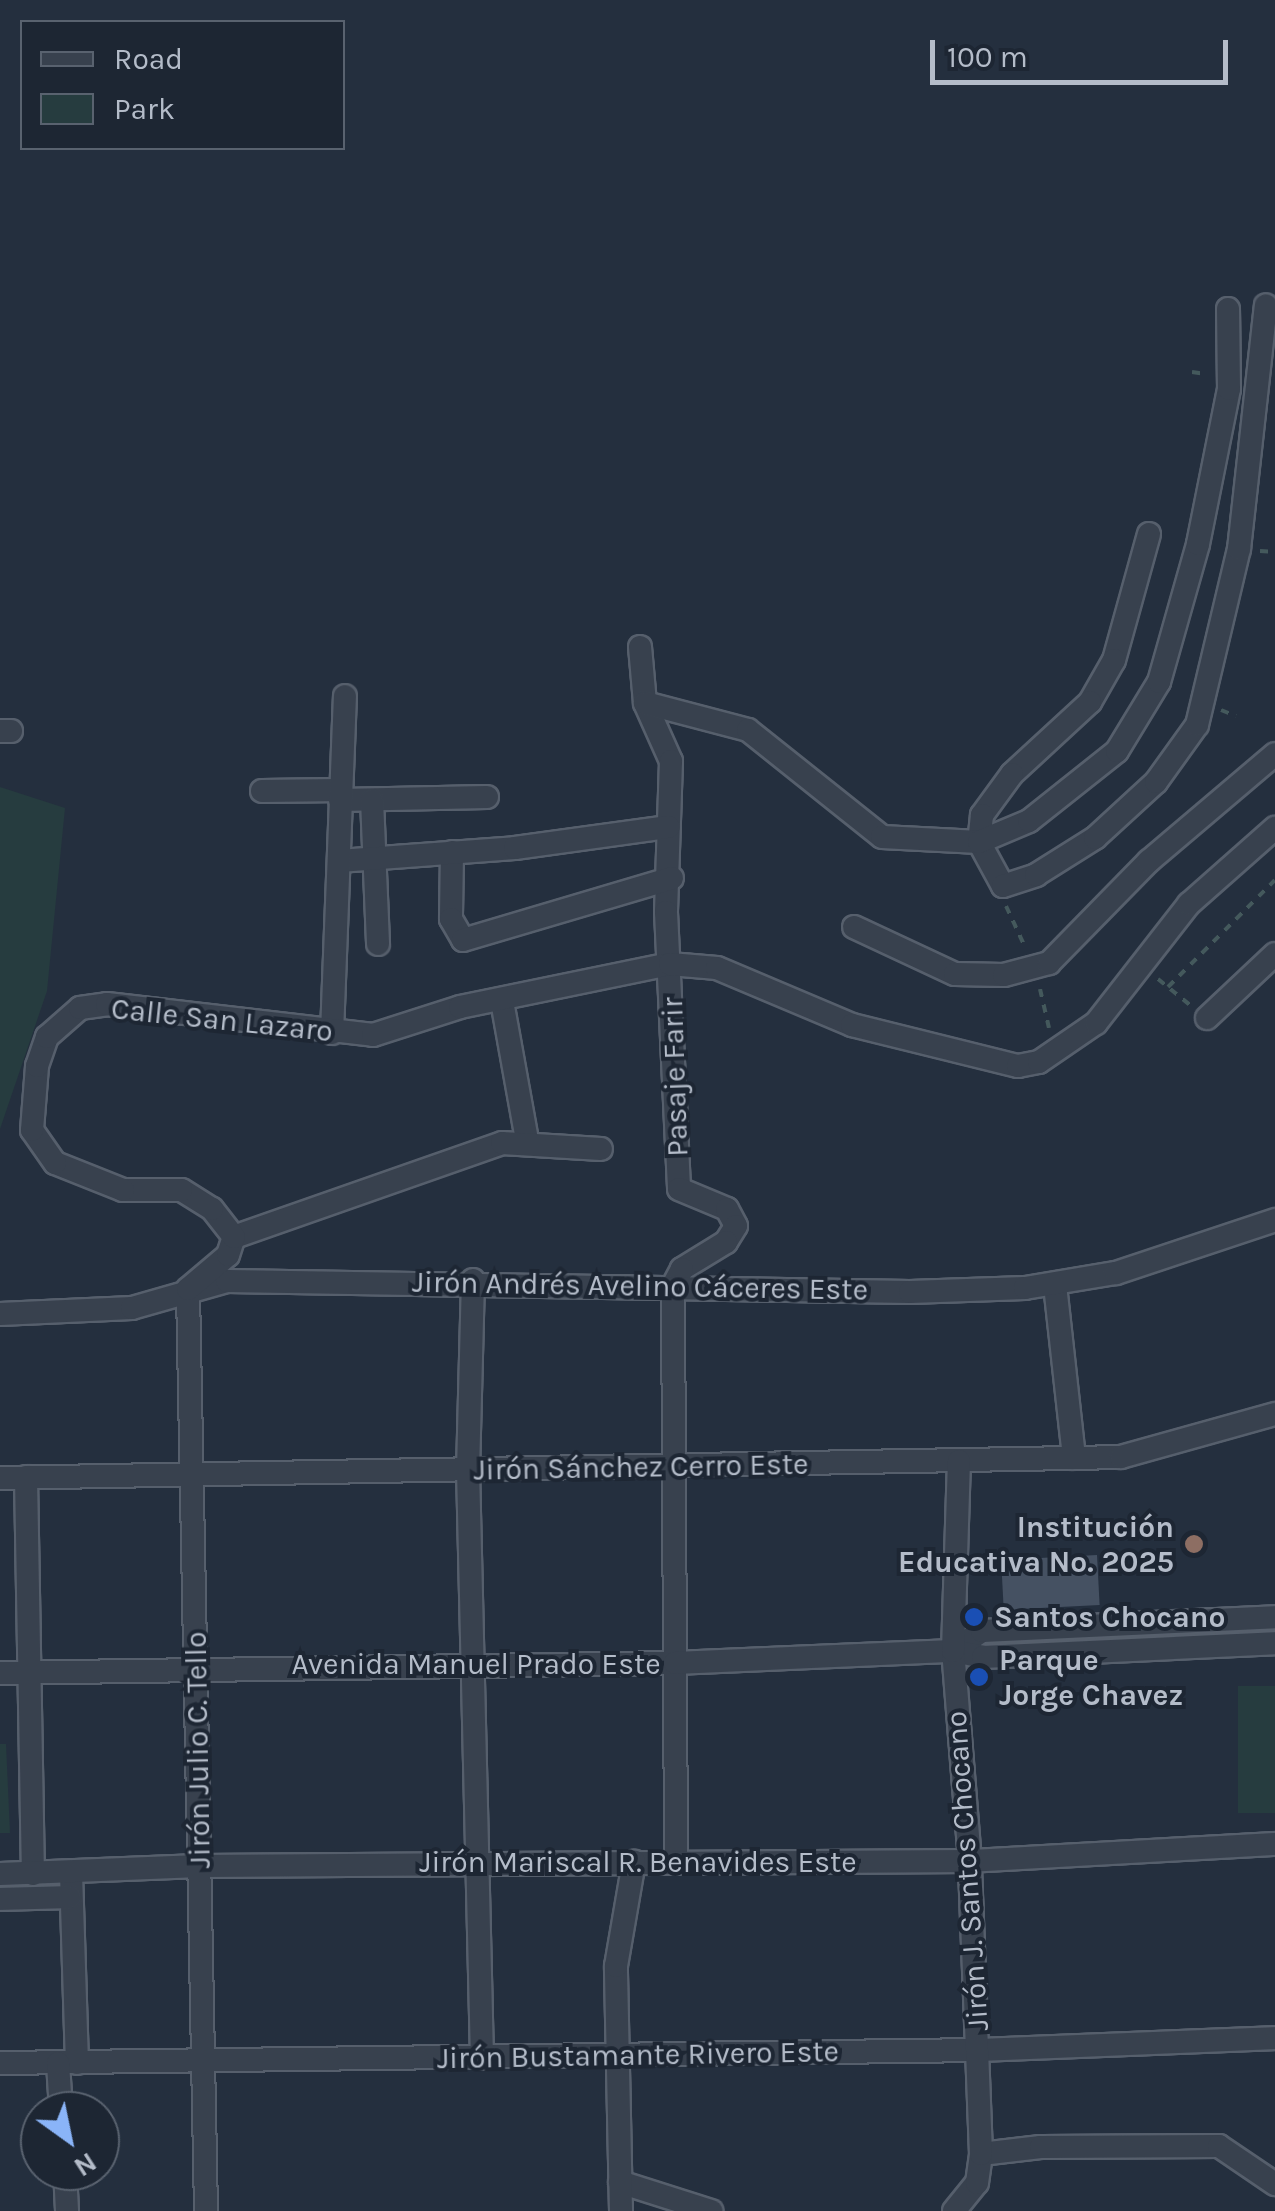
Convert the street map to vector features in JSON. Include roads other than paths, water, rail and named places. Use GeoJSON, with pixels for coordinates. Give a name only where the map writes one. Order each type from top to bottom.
{"type":"FeatureCollection","features":[{"type":"Feature","properties":{"kind":"street"},"geometry":{"type":"LineString","coordinates":[[1149,534],[1114,660],[1090,702],[990,798],[979,842],[1003,886],[1036,875],[1095,838],[1156,782],[1197,724],[1239,549],[1266,305]]}},
{"type":"Feature","properties":{"kind":"street"},"geometry":{"type":"LineString","coordinates":[[645,703],[748,730],[882,837],[979,842],[1029,821],[1069,794],[1144,716],[1202,524],[1228,389],[1228,309]]}},
{"type":"Feature","properties":{"kind":"street","name":"Pasaje Farir"},"geometry":{"type":"LineString","coordinates":[[640,647],[645,703],[671,761],[668,827],[672,878],[666,912],[680,1189],[727,1209],[736,1226],[726,1242],[682,1269],[673,1286]]}},
{"type":"Feature","properties":{"kind":"street"},"geometry":{"type":"LineString","coordinates":[[332,1034],[345,696]]}},
{"type":"Feature","properties":{"kind":"street"},"geometry":{"type":"LineString","coordinates":[[854,928],[955,974],[1004,975],[1049,963],[1149,861],[1275,754]]}},
{"type":"Feature","properties":{"kind":"street"},"geometry":{"type":"LineString","coordinates":[[262,791],[372,800],[487,797]]}},
{"type":"Feature","properties":{"kind":"street"},"geometry":{"type":"LineString","coordinates":[[372,800],[378,944]]}},
{"type":"Feature","properties":{"kind":"street"},"geometry":{"type":"LineString","coordinates":[[339,861],[668,827]]}},
{"type":"Feature","properties":{"kind":"street","name":"Calle San Lazaro"},"geometry":{"type":"LineString","coordinates":[[234,1237],[212,1209],[181,1190],[122,1190],[55,1163],[32,1130],[36,1066],[48,1037],[80,1008],[108,1004],[332,1034],[390,1033],[460,1008],[670,964],[718,968],[800,1005],[947,1053],[1018,1066],[1039,1062],[1096,1023],[1139,964],[1235,858],[1275,828]]}},
{"type":"Feature","properties":{"kind":"street"},"geometry":{"type":"LineString","coordinates":[[452,852],[452,920],[463,940],[672,878]]}},
{"type":"Feature","properties":{"kind":"street"},"geometry":{"type":"LineString","coordinates":[[1207,1018],[1275,954]]}},
{"type":"Feature","properties":{"kind":"street"},"geometry":{"type":"LineString","coordinates":[[502,1002],[527,1140]]}},
{"type":"Feature","properties":{"kind":"street"},"geometry":{"type":"LineString","coordinates":[[188,1290],[228,1255],[234,1237],[502,1143],[527,1140],[601,1149]]}},
{"type":"Feature","properties":{"kind":"street","name":"Jirón Andrés Avelino Cáceres Este"},"geometry":{"type":"LineString","coordinates":[[0,1314],[132,1308],[227,1281],[473,1280],[910,1292],[1055,1285],[1116,1273],[1275,1220]]}},
{"type":"Feature","properties":{"kind":"street"},"geometry":{"type":"LineString","coordinates":[[473,1280],[468,1469],[482,2058]]}},
{"type":"Feature","properties":{"kind":"street"},"geometry":{"type":"LineString","coordinates":[[1055,1285],[1074,1458]]}},
{"type":"Feature","properties":{"kind":"street"},"geometry":{"type":"LineString","coordinates":[[673,1286],[676,1862]]}},
{"type":"Feature","properties":{"kind":"street","name":"Jirón Julio C. Tello"},"geometry":{"type":"LineString","coordinates":[[188,1290],[195,1470],[206,2211]]}},
{"type":"Feature","properties":{"kind":"street","name":"Jirón Sánchez Cerro Este"},"geometry":{"type":"LineString","coordinates":[[0,1478],[195,1470],[674,1468],[1120,1457],[1275,1414]]}},
{"type":"Feature","properties":{"kind":"street","name":"Jirón J. Santos Chocano"},"geometry":{"type":"LineString","coordinates":[[954,2211],[977,2183],[981,2154],[970,1861],[953,1650],[959,1461]]}},
{"type":"Feature","properties":{"kind":"street"},"geometry":{"type":"LineString","coordinates":[[26,1477],[34,1874]]}},
{"type":"Feature","properties":{"kind":"street","name":"Avenida Manuel Prado Este"},"geometry":{"type":"LineString","coordinates":[[953,1650],[982,1631],[1275,1618]]}},
{"type":"Feature","properties":{"kind":"street","name":"Avenida Manuel Prado Este"},"geometry":{"type":"LineString","coordinates":[[0,1673],[196,1666],[675,1663],[953,1650],[983,1657],[1275,1643]]}},
{"type":"Feature","properties":{"kind":"street","name":"Jirón Mariscal R. Benavides Este"},"geometry":{"type":"LineString","coordinates":[[0,1874],[476,1862],[970,1861],[1275,1844]]}},
{"type":"Feature","properties":{"kind":"street"},"geometry":{"type":"LineString","coordinates":[[621,2211],[616,1966],[634,1862]]}},
{"type":"Feature","properties":{"kind":"street"},"geometry":{"type":"LineString","coordinates":[[64,2091],[68,2063],[71,1873]]}},
{"type":"Feature","properties":{"kind":"street"},"geometry":{"type":"LineString","coordinates":[[0,1899],[70,1897]]}},
{"type":"Feature","properties":{"kind":"street","name":"Jirón Bustamante Rivero Este"},"geometry":{"type":"LineString","coordinates":[[0,2063],[482,2058],[618,2051],[978,2050],[1275,2038]]}},
{"type":"Feature","properties":{"kind":"street"},"geometry":{"type":"LineString","coordinates":[[981,2154],[1041,2146],[1219,2146],[1275,2184]]}},
{"type":"Feature","properties":{"kind":"street"},"geometry":{"type":"LineString","coordinates":[[620,2182],[710,2211]]}},
{"type":"Feature","properties":{"kind":"place","name":"Institución Educativa No. 2025"},"geometry":{"type":"Point","coordinates":[1194,1544]}},
{"type":"Feature","properties":{"kind":"place","name":"Santos Chocano"},"geometry":{"type":"Point","coordinates":[974,1617]}},
{"type":"Feature","properties":{"kind":"place","name":"Parque Jorge Chavez"},"geometry":{"type":"Point","coordinates":[979,1677]}}]}
